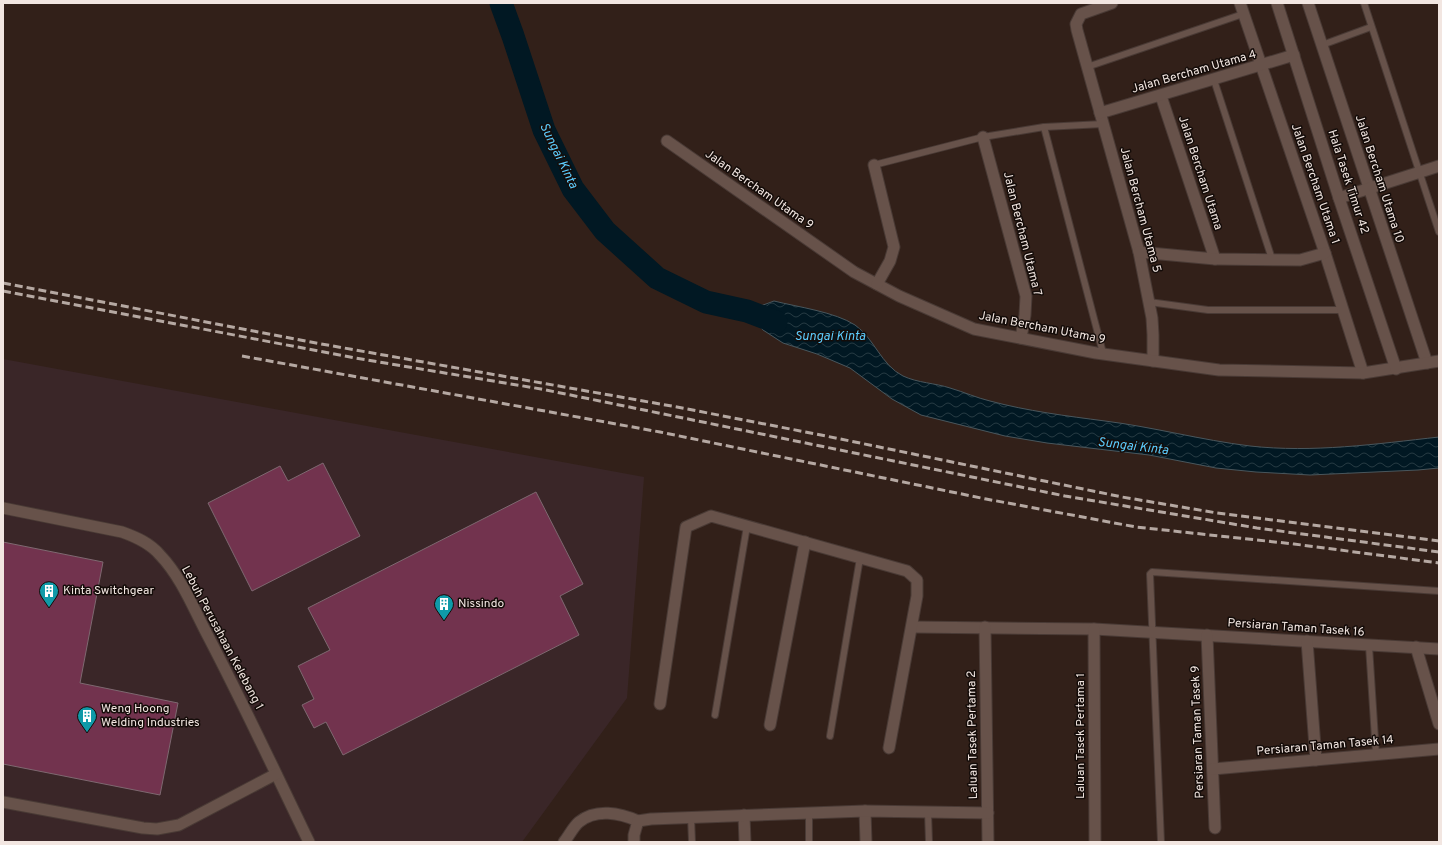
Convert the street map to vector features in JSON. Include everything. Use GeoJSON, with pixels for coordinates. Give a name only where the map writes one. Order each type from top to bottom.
{"type":"FeatureCollection","features":[{"type":"Feature","properties":{"kind":"street","name":"Jalan Bercham Utama 5"},"geometry":{"type":"LineString","coordinates":[[1112,3],[1081,14],[1076,24],[1140,252],[1153,328],[1153,361]]}},
{"type":"Feature","properties":{"kind":"street","name":"Hala Tasek Timur 42"},"geometry":{"type":"LineString","coordinates":[[1277,3],[1339,198],[1396,369]]}},
{"type":"Feature","properties":{"kind":"street","name":"Jalan Bercham Utama 10"},"geometry":{"type":"LineString","coordinates":[[1308,3],[1427,363]]}},
{"type":"Feature","properties":{"kind":"street","name":"Jalan Bercham Utama 1"},"geometry":{"type":"LineString","coordinates":[[1242,8],[1325,253],[1364,374]]}},
{"type":"Feature","properties":{"kind":"street","name":"Jalan Bercham Utama 4"},"geometry":{"type":"LineString","coordinates":[[1102,119],[1161,96],[1294,56]]}},
{"type":"Feature","properties":{"kind":"street","name":"Jalan Bercham Utama"},"geometry":{"type":"LineString","coordinates":[[1161,96],[1215,259]]}},
{"type":"Feature","properties":{"kind":"street","name":"Jalan Bercham Utama 7"},"geometry":{"type":"LineString","coordinates":[[983,137],[1026,296],[1025,315],[1021,338]]}},
{"type":"Feature","properties":{"kind":"street","name":"Jalan Bercham Utama 9"},"geometry":{"type":"LineString","coordinates":[[667,141],[854,272],[899,296],[974,329],[1103,354],[1219,370],[1364,374],[1439,361]]}},
{"type":"Feature","properties":{"kind":"street"},"geometry":{"type":"LineString","coordinates":[[874,166],[894,246],[890,262],[877,284]]}},
{"type":"Feature","properties":{"kind":"street"},"geometry":{"type":"LineString","coordinates":[[1339,198],[1439,166]]}},
{"type":"Feature","properties":{"kind":"street"},"geometry":{"type":"LineString","coordinates":[[1140,252],[1215,259],[1300,260],[1325,253]]}},
{"type":"Feature","properties":{"kind":"street","name":"Lebuh Perusahaan Kelebang 1"},"geometry":{"type":"LineString","coordinates":[[3,508],[122,532],[140,539],[159,553],[181,584],[244,706],[309,842]]}},
{"type":"Feature","properties":{"kind":"street"},"geometry":{"type":"LineString","coordinates":[[660,704],[686,527],[711,516],[907,571],[917,580],[917,596],[912,627],[889,748]]}},
{"type":"Feature","properties":{"kind":"street"},"geometry":{"type":"LineString","coordinates":[[770,725],[804,542]]}},
{"type":"Feature","properties":{"kind":"street","name":"Persiaran Taman Tasek 16"},"geometry":{"type":"LineString","coordinates":[[912,627],[1094,629],[1439,649]]}},
{"type":"Feature","properties":{"kind":"street","name":"Laluan Tasek Pertama 2"},"geometry":{"type":"LineString","coordinates":[[984,628],[988,842]]}},
{"type":"Feature","properties":{"kind":"street","name":"Laluan Tasek Pertama 1"},"geometry":{"type":"LineString","coordinates":[[1094,629],[1095,842]]}},
{"type":"Feature","properties":{"kind":"street","name":"Persiaran Taman Tasek 9"},"geometry":{"type":"LineString","coordinates":[[1207,636],[1215,828]]}},
{"type":"Feature","properties":{"kind":"street"},"geometry":{"type":"LineString","coordinates":[[1306,641],[1316,760]]}},
{"type":"Feature","properties":{"kind":"street"},"geometry":{"type":"LineString","coordinates":[[1416,647],[1439,724]]}},
{"type":"Feature","properties":{"kind":"street","name":"Persiaran Taman Tasek 14"},"geometry":{"type":"LineString","coordinates":[[1213,769],[1439,749]]}},
{"type":"Feature","properties":{"kind":"street"},"geometry":{"type":"LineString","coordinates":[[3,802],[143,828],[157,829],[179,825],[276,774]]}},
{"type":"Feature","properties":{"kind":"street"},"geometry":{"type":"LineString","coordinates":[[564,842],[578,823],[595,814],[610,813],[626,816],[638,821],[691,817],[865,811],[988,813]]}},
{"type":"Feature","properties":{"kind":"street"},"geometry":{"type":"LineString","coordinates":[[865,811],[866,842]]}},
{"type":"Feature","properties":{"kind":"street"},"geometry":{"type":"LineString","coordinates":[[744,815],[745,842]]}},
{"type":"Feature","properties":{"kind":"street"},"geometry":{"type":"LineString","coordinates":[[634,842],[634,835],[638,821]]}},
{"type":"Feature","properties":{"kind":"lane"},"geometry":{"type":"LineString","coordinates":[[1364,3],[1439,232]]}},
{"type":"Feature","properties":{"kind":"lane"},"geometry":{"type":"LineString","coordinates":[[1087,67],[1242,8]]}},
{"type":"Feature","properties":{"kind":"lane"},"geometry":{"type":"LineString","coordinates":[[1322,45],[1371,27]]}},
{"type":"Feature","properties":{"kind":"lane"},"geometry":{"type":"LineString","coordinates":[[1214,80],[1272,259]]}},
{"type":"Feature","properties":{"kind":"lane"},"geometry":{"type":"LineString","coordinates":[[874,166],[983,137],[1102,119]]}},
{"type":"Feature","properties":{"kind":"lane"},"geometry":{"type":"LineString","coordinates":[[1044,127],[1103,354]]}},
{"type":"Feature","properties":{"kind":"lane"},"geometry":{"type":"LineString","coordinates":[[1149,302],[1208,310],[1343,310]]}},
{"type":"Feature","properties":{"kind":"lane"},"geometry":{"type":"LineString","coordinates":[[715,715],[747,526]]}},
{"type":"Feature","properties":{"kind":"lane"},"geometry":{"type":"LineString","coordinates":[[830,736],[860,558]]}},
{"type":"Feature","properties":{"kind":"lane"},"geometry":{"type":"LineString","coordinates":[[1161,842],[1150,574],[1153,571],[1439,591]]}},
{"type":"Feature","properties":{"kind":"lane"},"geometry":{"type":"LineString","coordinates":[[1369,646],[1376,754]]}},
{"type":"Feature","properties":{"kind":"lane"},"geometry":{"type":"LineString","coordinates":[[928,812],[929,842]]}},
{"type":"Feature","properties":{"kind":"lane"},"geometry":{"type":"LineString","coordinates":[[809,813],[809,842]]}},
{"type":"Feature","properties":{"kind":"lane"},"geometry":{"type":"LineString","coordinates":[[691,817],[692,842]]}},
{"type":"Feature","properties":{"kind":"shaded area"},"geometry":{"type":"Polygon","coordinates":[[[3,359],[644,477],[627,698],[522,842],[3,842],[3,359]]]}},
{"type":"Feature","properties":{"kind":"water","name":"Sungai Kinta"},"geometry":{"type":"Polygon","coordinates":[[[774,301],[816,310],[847,320],[862,330],[889,365],[903,376],[944,386],[1004,405],[1250,446],[1274,448],[1297,449],[1344,447],[1439,437],[1439,468],[1310,475],[1216,468],[1149,455],[1047,443],[1005,436],[921,415],[892,399],[850,368],[817,354],[783,343],[763,330],[747,311],[774,301]]]}},
{"type":"Feature","properties":{"kind":"building"},"geometry":{"type":"Polygon","coordinates":[[[323,463],[360,536],[252,591],[208,503],[280,466],[288,481],[323,463]]]}},
{"type":"Feature","properties":{"kind":"building","name":"Nissindo"},"geometry":{"type":"Polygon","coordinates":[[[536,492],[583,584],[560,596],[579,635],[343,755],[326,722],[314,728],[302,705],[314,699],[298,666],[330,650],[308,608],[536,492]]]}},
{"type":"Feature","properties":{"kind":"building"},"geometry":{"type":"Polygon","coordinates":[[[3,542],[103,562],[80,683],[178,703],[160,795],[3,764],[3,542]]]}},
{"type":"Feature","properties":{"kind":"waterway","name":"Sungai Kinta"},"geometry":{"type":"LineString","coordinates":[[501,3],[544,130],[573,189],[605,231],[657,278],[706,302],[747,311],[776,322]]}},
{"type":"Feature","properties":{"kind":"railway"},"geometry":{"type":"LineString","coordinates":[[3,283],[316,343],[677,407],[1122,497],[1217,513],[1439,541]]}},
{"type":"Feature","properties":{"kind":"railway"},"geometry":{"type":"LineString","coordinates":[[3,291],[355,358],[541,389],[1065,496],[1257,528],[1439,552]]}},
{"type":"Feature","properties":{"kind":"railway"},"geometry":{"type":"LineString","coordinates":[[242,356],[660,432],[986,499],[1136,527],[1294,544],[1439,563]]}},
{"type":"Feature","properties":{"kind":"place","name":"Kinta Switchgear"},"geometry":{"type":"Point","coordinates":[49,608]}},
{"type":"Feature","properties":{"kind":"place","name":"Nissindo"},"geometry":{"type":"Point","coordinates":[444,621]}},
{"type":"Feature","properties":{"kind":"place","name":"Weng Hoong Welding Industries"},"geometry":{"type":"Point","coordinates":[87,733]}}]}
